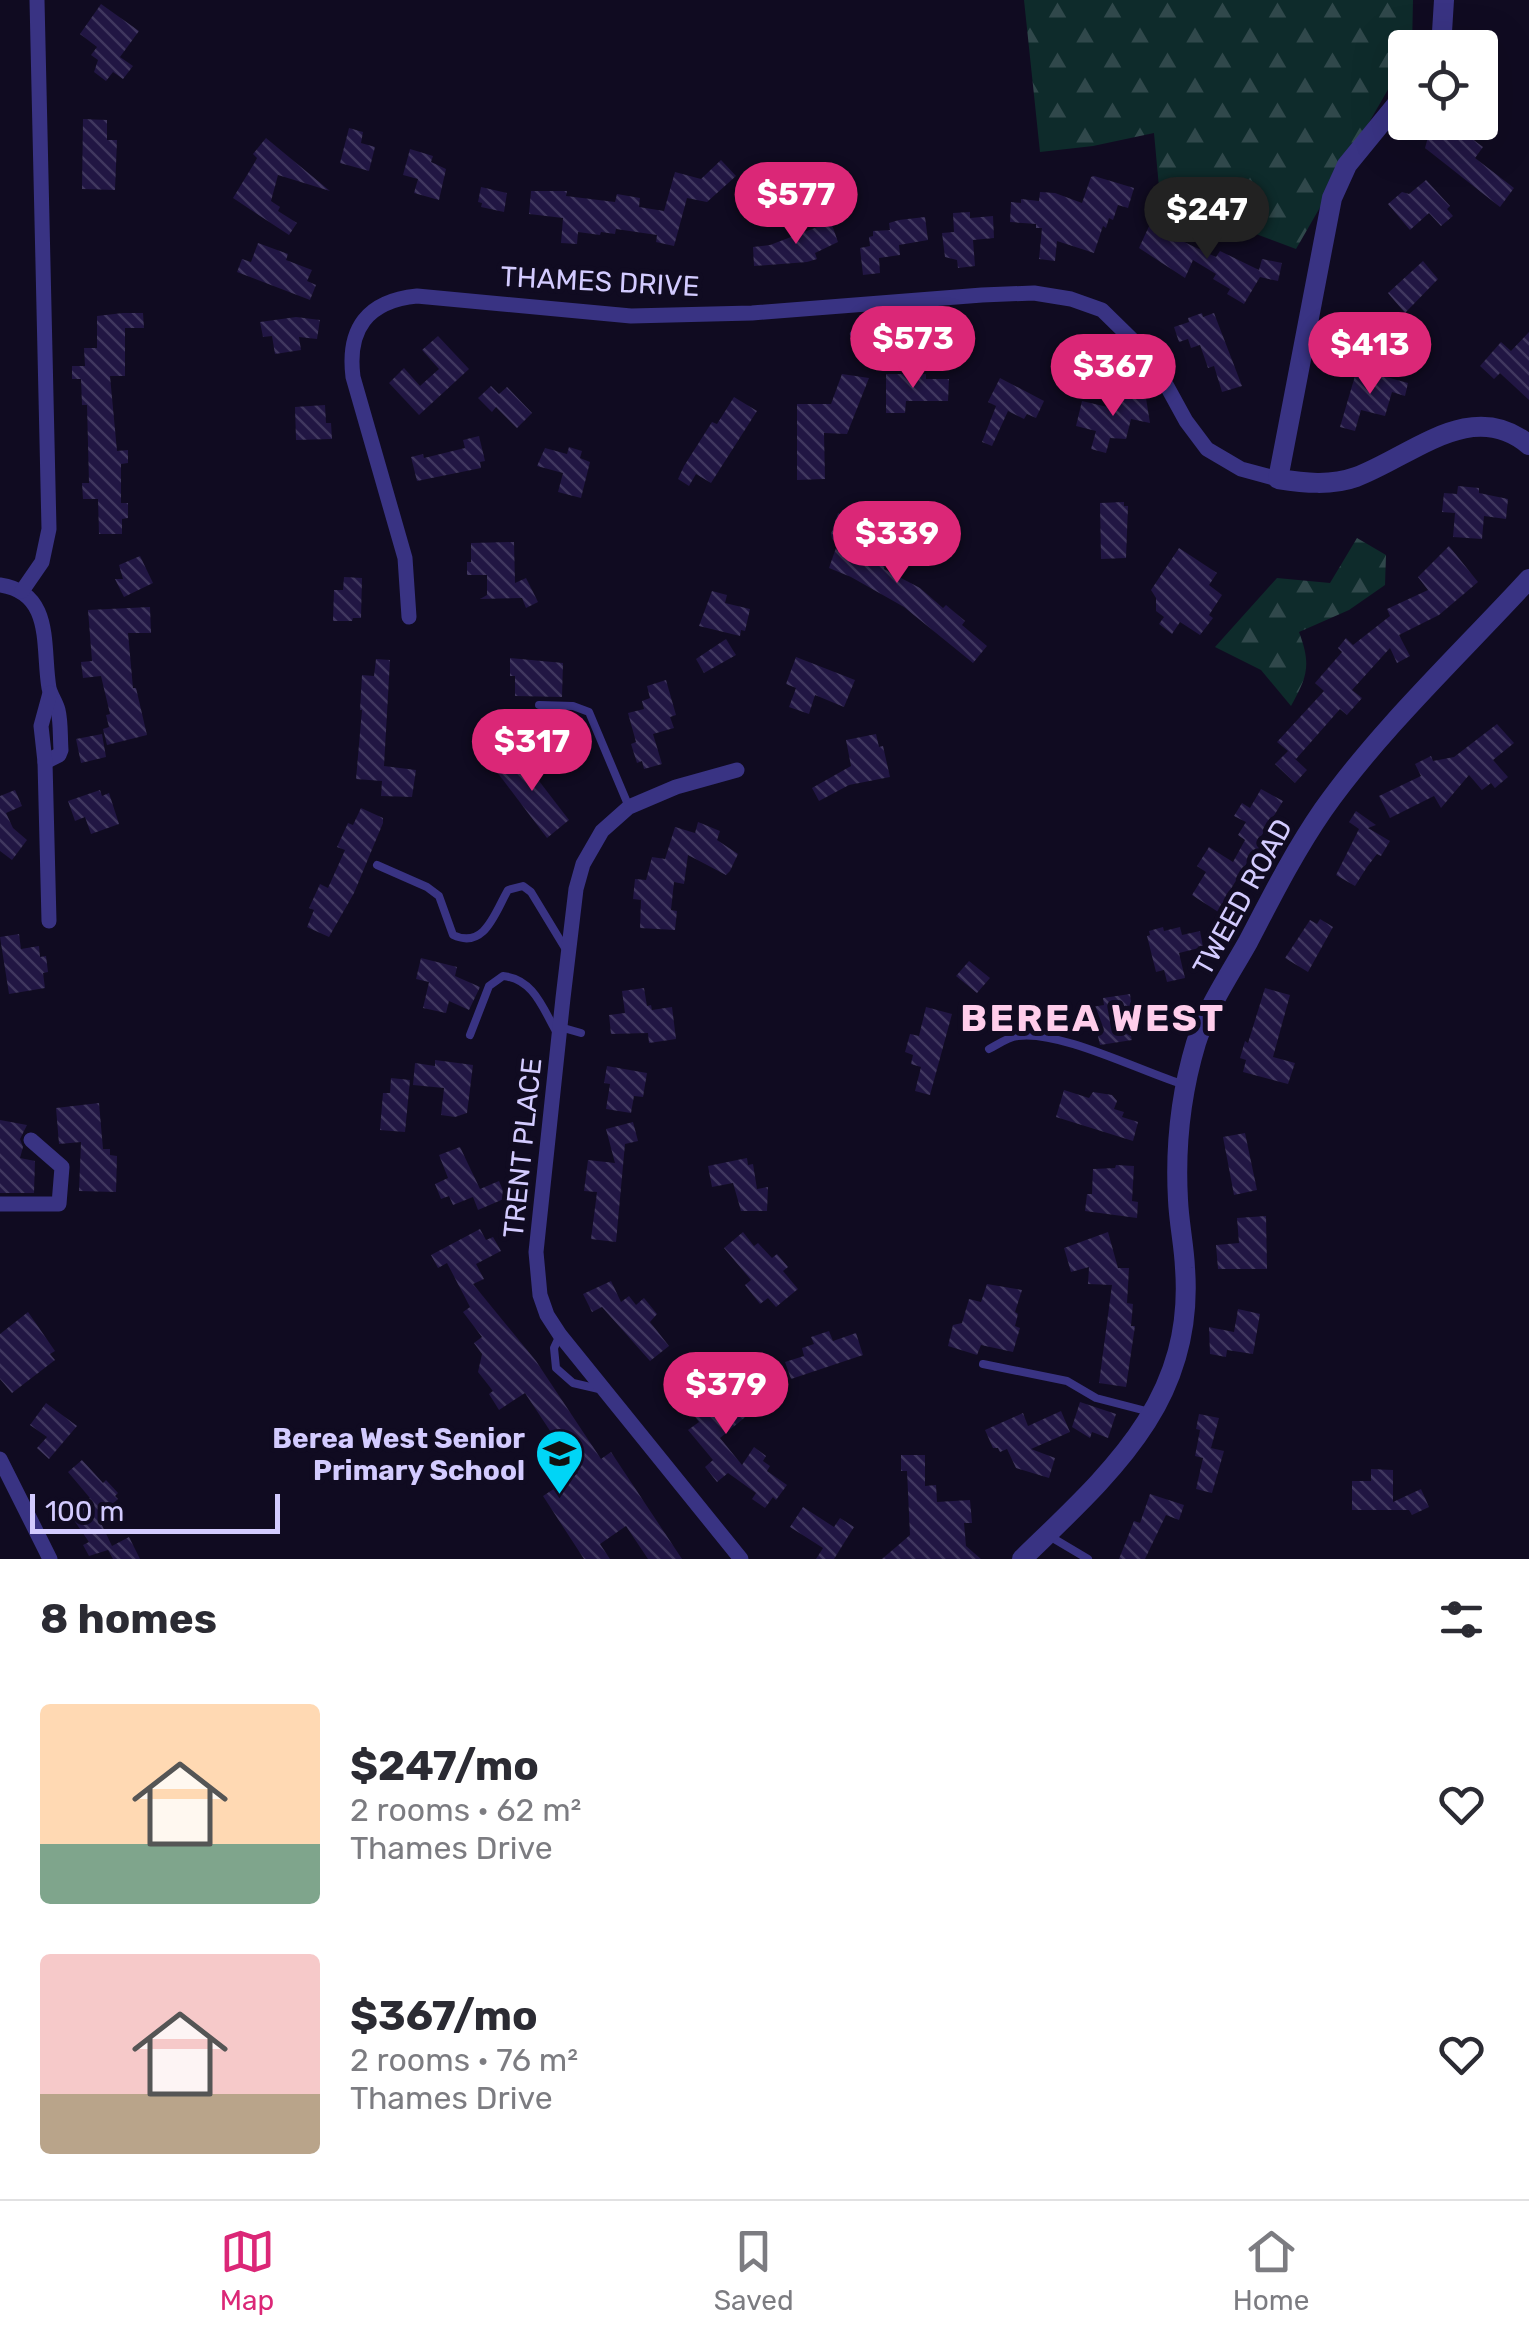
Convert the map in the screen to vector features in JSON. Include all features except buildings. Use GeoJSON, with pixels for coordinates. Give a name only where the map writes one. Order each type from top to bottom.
{"type":"FeatureCollection","features":[{"type":"Feature","properties":{"kind":"street"},"geometry":{"type":"LineString","coordinates":[[22,591],[42,562],[49,528],[37,0]]}},
{"type":"Feature","properties":{"kind":"street"},"geometry":{"type":"LineString","coordinates":[[1442,30],[1444,0]]}},
{"type":"Feature","properties":{"kind":"street"},"geometry":{"type":"LineString","coordinates":[[1278,478],[1332,198],[1346,166],[1388,115]]}},
{"type":"Feature","properties":{"kind":"street","name":"THAMES DRIVE"},"geometry":{"type":"LineString","coordinates":[[410,617],[404,558],[353,377],[350,352],[353,337],[364,320],[380,306],[398,298],[417,296],[630,316],[689,316],[898,299],[1034,293],[1071,299],[1102,310],[1152,359],[1186,422],[1206,448],[1241,468],[1278,478],[1330,483],[1355,477],[1449,432],[1476,426],[1495,427],[1517,435],[1529,445]]}},
{"type":"Feature","properties":{"kind":"street","name":"TWEED ROAD"},"geometry":{"type":"LineString","coordinates":[[1022,1559],[1124,1455],[1154,1414],[1179,1345],[1186,1271],[1178,1200],[1178,1144],[1186,1085],[1198,1038],[1320,813],[1379,742],[1529,579]]}},
{"type":"Feature","properties":{"kind":"street"},"geometry":{"type":"LineString","coordinates":[[0,585],[22,591],[36,606],[43,628],[50,694],[58,708],[61,750],[45,762],[48,921]]}},
{"type":"Feature","properties":{"kind":"street","name":"TRENT PLACE"},"geometry":{"type":"LineString","coordinates":[[737,770],[676,787],[629,807],[602,831],[584,864],[576,889],[568,953],[536,1252],[540,1295],[560,1335],[741,1559]]}},
{"type":"Feature","properties":{"kind":"street"},"geometry":{"type":"LineString","coordinates":[[0,1204],[59,1204],[62,1167],[31,1140]]}},
{"type":"Feature","properties":{"kind":"street"},"geometry":{"type":"LineString","coordinates":[[0,1460],[50,1559]]}},
{"type":"Feature","properties":{"kind":"lane"},"geometry":{"type":"LineString","coordinates":[[854,334],[898,299]]}},
{"type":"Feature","properties":{"kind":"lane"},"geometry":{"type":"LineString","coordinates":[[539,706],[573,706],[589,712],[629,807]]}},
{"type":"Feature","properties":{"kind":"lane"},"geometry":{"type":"LineString","coordinates":[[378,865],[439,896],[452,935],[462,939],[471,940],[482,934],[508,890],[523,886],[531,892],[568,953]]}},
{"type":"Feature","properties":{"kind":"lane"},"geometry":{"type":"LineString","coordinates":[[470,1035],[489,986],[496,979],[510,976],[536,994],[559,1032],[580,1034]]}},
{"type":"Feature","properties":{"kind":"lane"},"geometry":{"type":"LineString","coordinates":[[989,1049],[1016,1036],[1042,1038],[1186,1085]]}},
{"type":"Feature","properties":{"kind":"lane"},"geometry":{"type":"LineString","coordinates":[[560,1335],[553,1357],[562,1375],[584,1388],[604,1390]]}},
{"type":"Feature","properties":{"kind":"lane"},"geometry":{"type":"LineString","coordinates":[[983,1364],[1067,1381],[1096,1398],[1154,1414]]}},
{"type":"Feature","properties":{"kind":"lane"},"geometry":{"type":"LineString","coordinates":[[1047,1535],[1088,1559]]}},
{"type":"Feature","properties":{"kind":"green space"},"geometry":{"type":"Polygon","coordinates":[[[1024,0],[1413,0],[1412,30],[1388,30],[1388,89],[1296,249],[1160,198],[1154,133],[1040,152],[1024,0]]]}},
{"type":"Feature","properties":{"kind":"green space"},"geometry":{"type":"Polygon","coordinates":[[[1357,538],[1386,555],[1385,585],[1349,610],[1299,632],[1306,670],[1291,706],[1261,670],[1215,647],[1277,578],[1330,583],[1357,538]]]}},
{"type":"Feature","properties":{"kind":"place","name":"Berea West Senior Primary School"},"geometry":{"type":"Point","coordinates":[560,1496]}},
{"type":"Feature","properties":{"kind":"district","name":"BEREA WEST"},"geometry":{"type":"Point","coordinates":[1093,1018]}}]}
